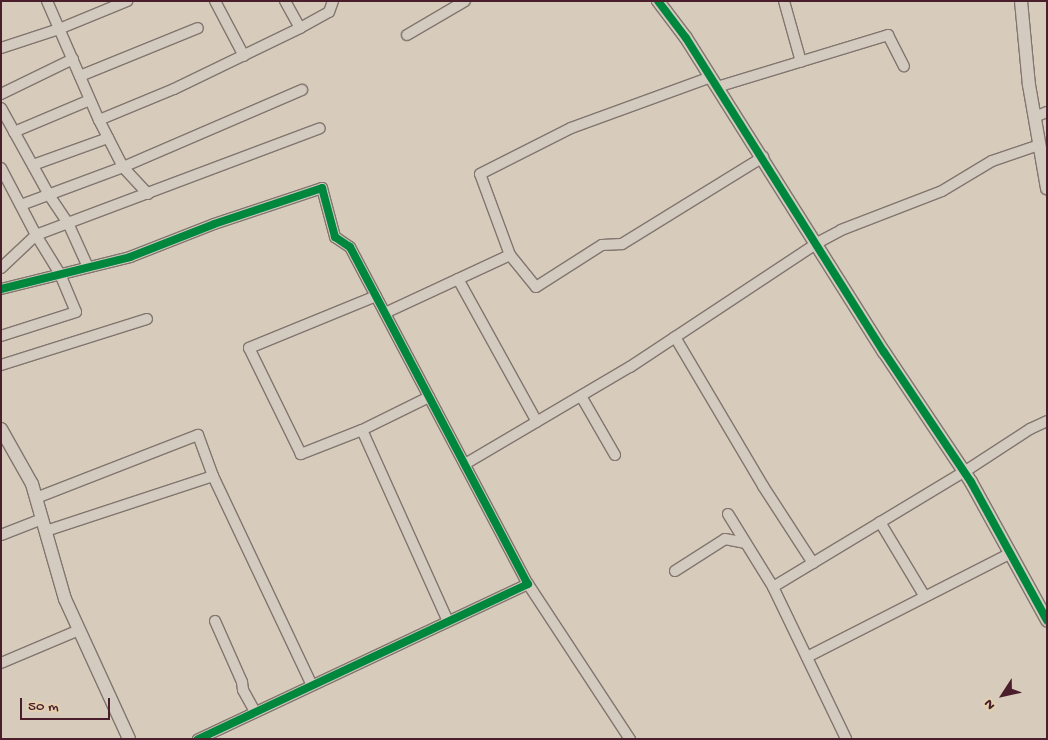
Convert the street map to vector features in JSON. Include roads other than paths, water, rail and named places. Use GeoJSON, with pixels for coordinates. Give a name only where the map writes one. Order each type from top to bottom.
{"type":"FeatureCollection","features":[{"type":"Feature","properties":{"kind":"street"},"geometry":{"type":"LineString","coordinates":[[47,1],[99,120],[123,167],[148,194]]}},
{"type":"Feature","properties":{"kind":"street"},"geometry":{"type":"LineString","coordinates":[[1,48],[59,29],[127,1]]}},
{"type":"Feature","properties":{"kind":"street"},"geometry":{"type":"LineString","coordinates":[[215,1],[244,56]]}},
{"type":"Feature","properties":{"kind":"street"},"geometry":{"type":"LineString","coordinates":[[285,1],[300,28]]}},
{"type":"Feature","properties":{"kind":"street"},"geometry":{"type":"LineString","coordinates":[[99,120],[174,89],[300,28],[329,12],[333,1]]}},
{"type":"Feature","properties":{"kind":"street"},"geometry":{"type":"LineString","coordinates":[[407,35],[465,1]]}},
{"type":"Feature","properties":{"kind":"street"},"geometry":{"type":"LineString","coordinates":[[658,1],[686,38],[763,157],[884,352],[964,472],[1045,611]]}},
{"type":"Feature","properties":{"kind":"street"},"geometry":{"type":"LineString","coordinates":[[784,1],[801,62]]}},
{"type":"Feature","properties":{"kind":"street"},"geometry":{"type":"LineString","coordinates":[[1021,1],[1041,114],[1040,144],[1047,188]]}},
{"type":"Feature","properties":{"kind":"street"},"geometry":{"type":"LineString","coordinates":[[80,76],[198,28]]}},
{"type":"Feature","properties":{"kind":"street"},"geometry":{"type":"LineString","coordinates":[[763,157],[622,244],[602,245],[536,287],[510,255],[480,174],[571,128],[714,82],[801,62],[888,36],[904,66]]}},
{"type":"Feature","properties":{"kind":"street"},"geometry":{"type":"LineString","coordinates":[[1,94],[73,59]]}},
{"type":"Feature","properties":{"kind":"street"},"geometry":{"type":"LineString","coordinates":[[21,205],[123,167],[302,90]]}},
{"type":"Feature","properties":{"kind":"street"},"geometry":{"type":"LineString","coordinates":[[14,132],[90,100]]}},
{"type":"Feature","properties":{"kind":"street"},"geometry":{"type":"LineString","coordinates":[[1,108],[49,195],[68,222],[88,267]]}},
{"type":"Feature","properties":{"kind":"street"},"geometry":{"type":"LineString","coordinates":[[1,268],[36,234],[148,194],[320,128]]}},
{"type":"Feature","properties":{"kind":"street"},"geometry":{"type":"LineString","coordinates":[[33,165],[108,138]]}},
{"type":"Feature","properties":{"kind":"street"},"geometry":{"type":"LineString","coordinates":[[465,464],[581,396],[675,337],[817,243],[841,230],[942,191],[992,161],[1040,144]]}},
{"type":"Feature","properties":{"kind":"street"},"geometry":{"type":"LineString","coordinates":[[1,168],[36,234],[60,274],[76,312],[1,336]]}},
{"type":"Feature","properties":{"kind":"street"},"geometry":{"type":"LineString","coordinates":[[1,190],[8,182]]}},
{"type":"Feature","properties":{"kind":"street"},"geometry":{"type":"LineString","coordinates":[[1,290],[130,257],[214,224],[322,188],[335,237],[350,246],[528,584],[630,739]]}},
{"type":"Feature","properties":{"kind":"street"},"geometry":{"type":"LineString","coordinates":[[385,313],[510,255]]}},
{"type":"Feature","properties":{"kind":"street"},"geometry":{"type":"LineString","coordinates":[[458,279],[537,422]]}},
{"type":"Feature","properties":{"kind":"street"},"geometry":{"type":"LineString","coordinates":[[376,296],[249,348],[301,454],[362,430],[429,397]]}},
{"type":"Feature","properties":{"kind":"street"},"geometry":{"type":"LineString","coordinates":[[1,365],[148,319]]}},
{"type":"Feature","properties":{"kind":"street"},"geometry":{"type":"LineString","coordinates":[[675,337],[763,486],[814,563]]}},
{"type":"Feature","properties":{"kind":"street"},"geometry":{"type":"LineString","coordinates":[[581,396],[615,455]]}},
{"type":"Feature","properties":{"kind":"street"},"geometry":{"type":"LineString","coordinates":[[773,587],[964,472],[1030,429],[1047,421]]}},
{"type":"Feature","properties":{"kind":"street"},"geometry":{"type":"LineString","coordinates":[[1,429],[32,484],[65,599],[128,739]]}},
{"type":"Feature","properties":{"kind":"street"},"geometry":{"type":"LineString","coordinates":[[362,430],[448,621]]}},
{"type":"Feature","properties":{"kind":"street"},"geometry":{"type":"LineString","coordinates":[[36,498],[198,435],[213,476],[312,685]]}},
{"type":"Feature","properties":{"kind":"street"},"geometry":{"type":"LineString","coordinates":[[1,535],[44,525],[213,476]]}},
{"type":"Feature","properties":{"kind":"street"},"geometry":{"type":"LineString","coordinates":[[728,514],[773,587],[846,739]]}},
{"type":"Feature","properties":{"kind":"street"},"geometry":{"type":"LineString","coordinates":[[880,522],[925,597]]}},
{"type":"Feature","properties":{"kind":"street"},"geometry":{"type":"LineString","coordinates":[[675,572],[725,539],[746,543]]}},
{"type":"Feature","properties":{"kind":"street"},"geometry":{"type":"LineString","coordinates":[[807,658],[1011,553]]}},
{"type":"Feature","properties":{"kind":"street"},"geometry":{"type":"LineString","coordinates":[[198,739],[528,584]]}},
{"type":"Feature","properties":{"kind":"street"},"geometry":{"type":"LineString","coordinates":[[215,621],[242,682],[243,690],[255,712]]}},
{"type":"Feature","properties":{"kind":"street"},"geometry":{"type":"LineString","coordinates":[[1,664],[79,630]]}}]}
